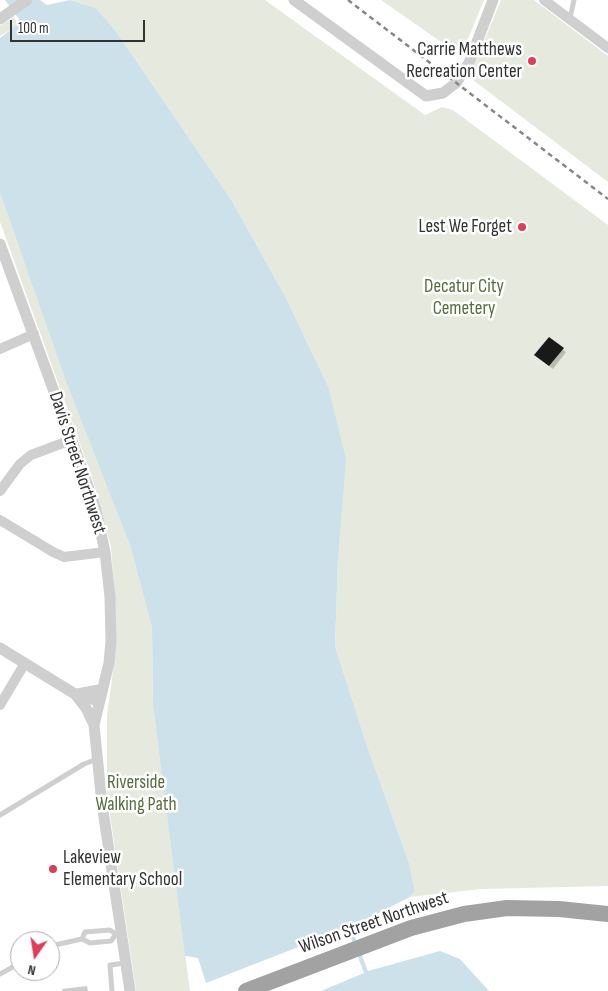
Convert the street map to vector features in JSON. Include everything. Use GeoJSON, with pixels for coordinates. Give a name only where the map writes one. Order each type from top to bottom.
{"type":"FeatureCollection","features":[{"type":"Feature","properties":{"kind":"highway","name":"Wilson Street Northwest"},"geometry":{"type":"LineString","coordinates":[[246,991],[357,947],[443,918],[498,909],[559,909],[608,914]]}},
{"type":"Feature","properties":{"kind":"street"},"geometry":{"type":"LineString","coordinates":[[0,18],[27,0]]}},
{"type":"Feature","properties":{"kind":"street"},"geometry":{"type":"LineString","coordinates":[[294,0],[426,96],[444,93],[456,83],[469,63],[493,0]]}},
{"type":"Feature","properties":{"kind":"street"},"geometry":{"type":"LineString","coordinates":[[544,0],[608,48]]}},
{"type":"Feature","properties":{"kind":"street","name":"Davis Street Northwest"},"geometry":{"type":"LineString","coordinates":[[0,244],[96,510],[105,552],[110,597],[111,641],[109,662],[101,689],[94,726],[119,934],[130,991]]}},
{"type":"Feature","properties":{"kind":"street"},"geometry":{"type":"LineString","coordinates":[[0,348],[34,334]]}},
{"type":"Feature","properties":{"kind":"street"},"geometry":{"type":"LineString","coordinates":[[0,491],[20,464],[31,456],[71,440]]}},
{"type":"Feature","properties":{"kind":"street"},"geometry":{"type":"LineString","coordinates":[[0,520],[64,557],[105,552]]}},
{"type":"Feature","properties":{"kind":"street"},"geometry":{"type":"LineString","coordinates":[[0,648],[75,694],[99,702]]}},
{"type":"Feature","properties":{"kind":"street"},"geometry":{"type":"LineString","coordinates":[[0,705],[25,663]]}},
{"type":"Feature","properties":{"kind":"street"},"geometry":{"type":"LineString","coordinates":[[75,694],[101,689]]}},
{"type":"Feature","properties":{"kind":"street"},"geometry":{"type":"LineString","coordinates":[[75,694],[86,708],[94,726]]}},
{"type":"Feature","properties":{"kind":"lane"},"geometry":{"type":"LineString","coordinates":[[570,18],[574,0]]}},
{"type":"Feature","properties":{"kind":"lane"},"geometry":{"type":"LineString","coordinates":[[0,815],[84,764],[98,759]]}},
{"type":"Feature","properties":{"kind":"lane"},"geometry":{"type":"LineString","coordinates":[[60,944],[82,939],[90,943],[111,941],[119,934],[110,930],[86,932],[82,939]]}},
{"type":"Feature","properties":{"kind":"lane"},"geometry":{"type":"LineString","coordinates":[[112,991],[110,965],[126,963]]}},
{"type":"Feature","properties":{"kind":"green space","name":"Decatur City Cemetery"},"geometry":{"type":"Polygon","coordinates":[[[70,0],[265,0],[425,115],[442,107],[453,110],[608,225],[608,886],[481,889],[410,897],[415,891],[409,863],[366,743],[335,646],[338,558],[328,386],[286,298],[232,201],[115,30],[96,8],[70,0]]]}},
{"type":"Feature","properties":{"kind":"green space"},"geometry":{"type":"Polygon","coordinates":[[[381,0],[484,0],[461,56],[381,0]]]}},
{"type":"Feature","properties":{"kind":"green space"},"geometry":{"type":"Polygon","coordinates":[[[501,0],[534,0],[608,56],[608,182],[473,80],[471,73],[501,0]]]}},
{"type":"Feature","properties":{"kind":"green space"},"geometry":{"type":"Polygon","coordinates":[[[14,17],[18,25],[0,36],[0,26],[14,17]]]}},
{"type":"Feature","properties":{"kind":"green space","name":"Riverside Walking Path"},"geometry":{"type":"Polygon","coordinates":[[[0,190],[130,545],[152,628],[153,706],[190,991],[136,991],[107,795],[107,715],[115,657],[116,613],[111,547],[92,477],[0,222],[0,190]]]}},
{"type":"Feature","properties":{"kind":"water"},"geometry":{"type":"Polygon","coordinates":[[[5,0],[40,0],[47,5],[70,0],[96,8],[115,30],[232,201],[286,298],[328,386],[346,459],[338,558],[335,646],[366,743],[409,863],[415,891],[410,897],[351,927],[368,971],[440,951],[460,959],[489,991],[321,991],[364,973],[347,928],[206,983],[198,958],[185,956],[153,706],[152,628],[130,545],[66,381],[0,192],[0,38],[18,24],[19,19],[5,0]]]}},
{"type":"Feature","properties":{"kind":"building"},"geometry":{"type":"Polygon","coordinates":[[[549,337],[564,348],[549,366],[534,355],[549,337]]]}},
{"type":"Feature","properties":{"kind":"railway"},"geometry":{"type":"LineString","coordinates":[[348,0],[608,199]]}},
{"type":"Feature","properties":{"kind":"place","name":"Carrie Matthews Recreation Center"},"geometry":{"type":"Point","coordinates":[532,61]}},
{"type":"Feature","properties":{"kind":"place","name":"Lest We Forget"},"geometry":{"type":"Point","coordinates":[522,227]}},
{"type":"Feature","properties":{"kind":"place","name":"Lakeview Elementary School"},"geometry":{"type":"Point","coordinates":[53,869]}}]}
